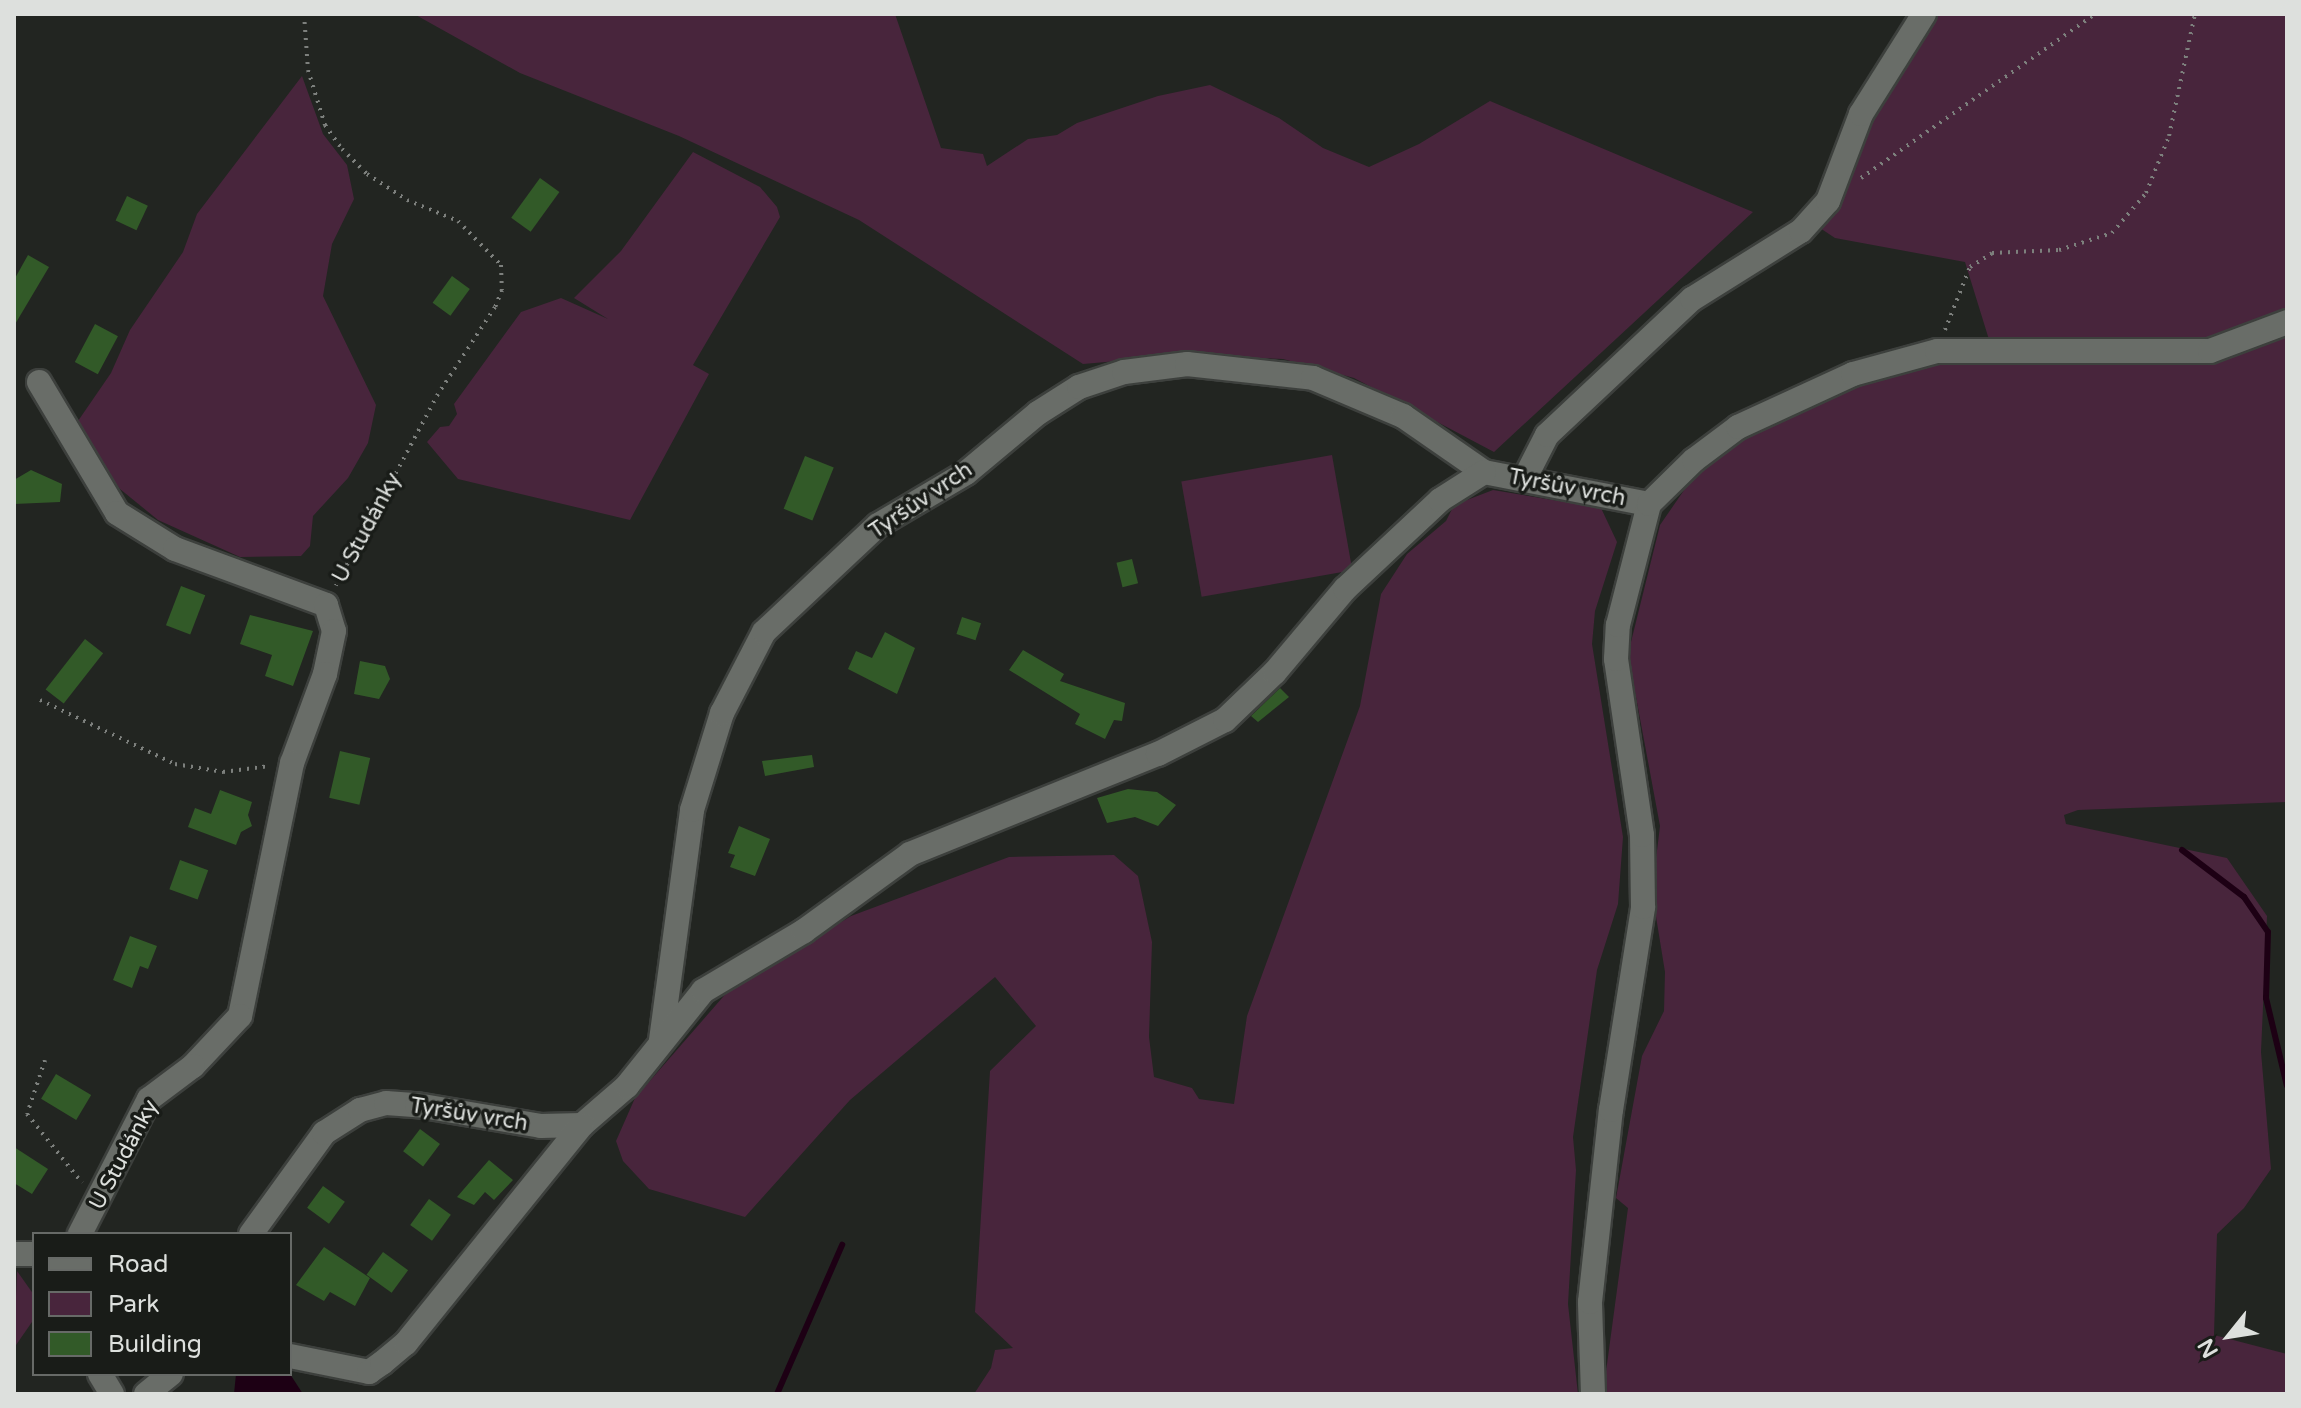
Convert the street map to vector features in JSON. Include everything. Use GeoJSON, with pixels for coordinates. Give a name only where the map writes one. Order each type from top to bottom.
{"type":"FeatureCollection","features":[{"type":"Feature","properties":{"kind":"street"},"geometry":{"type":"LineString","coordinates":[[1525,478],[1547,435],[1692,299],[1801,231],[1828,201],[1861,114],[1924,14]]}},
{"type":"Feature","properties":{"kind":"street"},"geometry":{"type":"LineString","coordinates":[[1593,1394],[1590,1302],[1611,1110],[1643,907],[1642,835],[1616,648],[1621,600],[1649,504],[1694,460],[1738,427],[1853,374],[1937,351],[2210,351],[2287,322]]}},
{"type":"Feature","properties":{"kind":"street","name":"Tyršův vrch"},"geometry":{"type":"LineString","coordinates":[[661,1040],[692,810],[722,713],[764,632],[878,525],[966,473],[1055,401],[1106,377],[1187,364],[1313,378],[1403,416],[1484,472],[1649,504]]}},
{"type":"Feature","properties":{"kind":"street"},"geometry":{"type":"LineString","coordinates":[[39,382],[117,513],[175,549],[326,605]]}},
{"type":"Feature","properties":{"kind":"street","name":"Tyršův vrch"},"geometry":{"type":"LineString","coordinates":[[252,1232],[324,1133],[360,1110],[386,1103],[417,1105],[541,1126],[582,1125],[627,1086],[703,991],[804,931],[931,841],[1158,754],[1225,720],[1275,672],[1356,579],[1440,500],[1484,472]]}},
{"type":"Feature","properties":{"kind":"street","name":"U Studánky"},"geometry":{"type":"LineString","coordinates":[[81,1232],[149,1099],[193,1066],[240,1016],[292,763],[325,674],[334,631],[326,605]]}},
{"type":"Feature","properties":{"kind":"street"},"geometry":{"type":"LineString","coordinates":[[292,1356],[369,1372],[382,1363],[406,1343],[582,1125]]}},
{"type":"Feature","properties":{"kind":"street"},"geometry":{"type":"LineString","coordinates":[[101,1376],[112,1394]]}},
{"type":"Feature","properties":{"kind":"street"},"geometry":{"type":"LineString","coordinates":[[136,1394],[149,1376]]}},
{"type":"Feature","properties":{"kind":"street"},"geometry":{"type":"LineString","coordinates":[[146,1394],[168,1376]]}},
{"type":"Feature","properties":{"kind":"path","name":"U Studánky"},"geometry":{"type":"LineString","coordinates":[[304,14],[308,70],[325,125],[342,149],[407,200],[458,221],[483,242],[501,265],[502,290],[438,394],[326,605]]}},
{"type":"Feature","properties":{"kind":"path"},"geometry":{"type":"LineString","coordinates":[[1828,201],[2095,14]]}},
{"type":"Feature","properties":{"kind":"path"},"geometry":{"type":"LineString","coordinates":[[1937,351],[1970,267],[1992,253],[2059,250],[2112,233],[2146,193],[2169,136],[2195,14]]}},
{"type":"Feature","properties":{"kind":"path"},"geometry":{"type":"LineString","coordinates":[[40,700],[175,764],[223,772],[292,763]]}},
{"type":"Feature","properties":{"kind":"path"},"geometry":{"type":"LineString","coordinates":[[45,1060],[27,1114],[98,1204]]}},
{"type":"Feature","properties":{"kind":"green space"},"geometry":{"type":"Polygon","coordinates":[[[414,14],[895,14],[941,148],[983,154],[987,166],[1028,139],[1057,135],[1077,123],[1158,96],[1210,85],[1279,118],[1323,148],[1369,167],[1419,144],[1490,101],[1753,212],[1494,452],[1354,378],[1283,359],[1186,355],[1083,364],[859,220],[679,136],[520,73],[414,14]]]}},
{"type":"Feature","properties":{"kind":"green space"},"geometry":{"type":"Polygon","coordinates":[[[1904,14],[2287,14],[2287,802],[2078,810],[2064,815],[2066,824],[2227,858],[2267,916],[2261,1052],[2271,1169],[2244,1208],[2217,1234],[2214,1335],[2287,1354],[2287,1394],[1603,1394],[1628,1208],[1616,1198],[1642,1056],[1664,1011],[1665,972],[1652,892],[1660,826],[1628,654],[1660,525],[1689,483],[1724,450],[1767,423],[1922,362],[1995,359],[1965,262],[1835,238],[1820,228],[1847,188],[1877,110],[1929,25],[1904,14]]]}},
{"type":"Feature","properties":{"kind":"green space"},"geometry":{"type":"Polygon","coordinates":[[[302,76],[323,134],[347,165],[354,199],[332,244],[323,296],[376,405],[368,443],[348,478],[313,516],[310,546],[301,556],[240,557],[158,520],[120,489],[86,443],[78,421],[111,373],[130,330],[183,252],[197,214],[302,76]]]}},
{"type":"Feature","properties":{"kind":"green space"},"geometry":{"type":"Polygon","coordinates":[[[693,152],[760,187],[777,207],[780,217],[693,365],[709,374],[630,520],[458,479],[427,442],[440,427],[449,426],[457,414],[454,404],[521,312],[561,298],[608,319],[574,298],[621,251],[693,152]]]}},
{"type":"Feature","properties":{"kind":"green space"},"geometry":{"type":"Polygon","coordinates":[[[1332,455],[1352,570],[1202,597],[1181,482],[1332,455]]]}},
{"type":"Feature","properties":{"kind":"green space"},"geometry":{"type":"Polygon","coordinates":[[[1493,490],[1601,508],[1617,542],[1595,611],[1592,644],[1623,837],[1618,904],[1597,970],[1573,1137],[1576,1170],[1568,1304],[1578,1394],[974,1394],[991,1368],[995,1350],[1013,1348],[975,1312],[990,1071],[1036,1026],[995,977],[850,1100],[745,1217],[649,1189],[623,1161],[616,1141],[635,1098],[729,990],[851,916],[1009,857],[1114,855],[1138,876],[1152,942],[1149,1037],[1154,1077],[1192,1088],[1199,1099],[1234,1104],[1247,1016],[1360,706],[1381,594],[1407,554],[1446,521],[1454,505],[1493,490]]]}},
{"type":"Feature","properties":{"kind":"green space"},"geometry":{"type":"Polygon","coordinates":[[[17,1271],[32,1292],[32,1322],[14,1348],[17,1271]]]}},
{"type":"Feature","properties":{"kind":"shaded area"},"geometry":{"type":"Polygon","coordinates":[[[236,1376],[291,1376],[303,1394],[234,1394],[236,1376]]]}},
{"type":"Feature","properties":{"kind":"building"},"geometry":{"type":"Polygon","coordinates":[[[540,178],[559,192],[531,232],[511,218],[540,178]]]}},
{"type":"Feature","properties":{"kind":"building"},"geometry":{"type":"Polygon","coordinates":[[[127,196],[148,206],[136,230],[116,220],[127,196]]]}},
{"type":"Feature","properties":{"kind":"building"},"geometry":{"type":"Polygon","coordinates":[[[28,255],[49,267],[14,326],[14,280],[28,255]]]}},
{"type":"Feature","properties":{"kind":"building"},"geometry":{"type":"Polygon","coordinates":[[[452,276],[470,289],[450,316],[433,303],[452,276]]]}},
{"type":"Feature","properties":{"kind":"building"},"geometry":{"type":"Polygon","coordinates":[[[95,324],[118,336],[98,374],[75,362],[95,324]]]}},
{"type":"Feature","properties":{"kind":"building"},"geometry":{"type":"Polygon","coordinates":[[[805,456],[834,468],[812,520],[784,509],[805,456]]]}},
{"type":"Feature","properties":{"kind":"building"},"geometry":{"type":"Polygon","coordinates":[[[31,470],[62,484],[60,502],[14,504],[14,480],[31,470]]]}},
{"type":"Feature","properties":{"kind":"building"},"geometry":{"type":"Polygon","coordinates":[[[1132,559],[1138,583],[1123,587],[1116,563],[1132,559]]]}},
{"type":"Feature","properties":{"kind":"building"},"geometry":{"type":"Polygon","coordinates":[[[181,586],[205,595],[190,635],[166,625],[181,586]]]}},
{"type":"Feature","properties":{"kind":"building"},"geometry":{"type":"Polygon","coordinates":[[[250,615],[313,631],[293,686],[265,676],[272,655],[240,644],[250,615]]]}},
{"type":"Feature","properties":{"kind":"building"},"geometry":{"type":"Polygon","coordinates":[[[962,617],[981,623],[975,640],[956,634],[962,617]]]}},
{"type":"Feature","properties":{"kind":"building"},"geometry":{"type":"Polygon","coordinates":[[[885,632],[915,648],[897,694],[848,669],[856,651],[872,658],[885,632]]]}},
{"type":"Feature","properties":{"kind":"building"},"geometry":{"type":"Polygon","coordinates":[[[85,639],[103,653],[64,704],[46,689],[85,639]]]}},
{"type":"Feature","properties":{"kind":"building"},"geometry":{"type":"Polygon","coordinates":[[[1023,650],[1064,674],[1060,681],[1125,703],[1122,721],[1114,720],[1105,739],[1075,724],[1080,714],[1009,670],[1023,650]]]}},
{"type":"Feature","properties":{"kind":"building"},"geometry":{"type":"Polygon","coordinates":[[[360,661],[385,666],[390,679],[379,699],[354,694],[360,661]]]}},
{"type":"Feature","properties":{"kind":"building"},"geometry":{"type":"Polygon","coordinates":[[[1280,688],[1289,697],[1258,722],[1251,716],[1280,688]]]}},
{"type":"Feature","properties":{"kind":"building"},"geometry":{"type":"Polygon","coordinates":[[[340,751],[370,758],[359,805],[329,798],[340,751]]]}},
{"type":"Feature","properties":{"kind":"building"},"geometry":{"type":"Polygon","coordinates":[[[812,755],[814,767],[765,776],[762,761],[812,755]]]}},
{"type":"Feature","properties":{"kind":"building"},"geometry":{"type":"Polygon","coordinates":[[[1128,789],[1157,792],[1176,805],[1158,826],[1135,817],[1107,823],[1097,798],[1128,789]]]}},
{"type":"Feature","properties":{"kind":"building"},"geometry":{"type":"Polygon","coordinates":[[[220,790],[252,802],[248,815],[252,826],[241,832],[236,845],[188,827],[195,808],[211,814],[220,790]]]}},
{"type":"Feature","properties":{"kind":"building"},"geometry":{"type":"Polygon","coordinates":[[[739,826],[770,839],[755,876],[730,867],[735,855],[728,853],[739,826]]]}},
{"type":"Feature","properties":{"kind":"building"},"geometry":{"type":"Polygon","coordinates":[[[180,860],[208,870],[198,899],[169,889],[180,860]]]}},
{"type":"Feature","properties":{"kind":"building"},"geometry":{"type":"Polygon","coordinates":[[[130,936],[157,946],[148,969],[140,966],[132,988],[113,980],[130,936]]]}},
{"type":"Feature","properties":{"kind":"building"},"geometry":{"type":"Polygon","coordinates":[[[56,1074],[91,1095],[76,1120],[41,1099],[56,1074]]]}},
{"type":"Feature","properties":{"kind":"building"},"geometry":{"type":"Polygon","coordinates":[[[420,1129],[440,1144],[423,1166],[403,1151],[420,1129]]]}},
{"type":"Feature","properties":{"kind":"building"},"geometry":{"type":"Polygon","coordinates":[[[14,1147],[48,1169],[32,1194],[14,1183],[14,1147]]]}},
{"type":"Feature","properties":{"kind":"building"},"geometry":{"type":"Polygon","coordinates":[[[489,1160],[513,1180],[494,1200],[485,1192],[474,1205],[457,1197],[489,1160]]]}},
{"type":"Feature","properties":{"kind":"building"},"geometry":{"type":"Polygon","coordinates":[[[323,1186],[345,1202],[329,1224],[307,1208],[323,1186]]]}},
{"type":"Feature","properties":{"kind":"building"},"geometry":{"type":"Polygon","coordinates":[[[429,1199],[451,1215],[432,1241],[410,1225],[429,1199]]]}},
{"type":"Feature","properties":{"kind":"building"},"geometry":{"type":"Polygon","coordinates":[[[324,1247],[370,1278],[355,1306],[330,1292],[324,1301],[296,1285],[324,1247]]]}},
{"type":"Feature","properties":{"kind":"building"},"geometry":{"type":"Polygon","coordinates":[[[383,1252],[408,1270],[392,1293],[367,1275],[383,1252]]]}},
{"type":"Feature","properties":{"kind":"waterway"},"geometry":{"type":"LineString","coordinates":[[2182,850],[2244,897],[2268,932],[2266,998],[2287,1086]]}},
{"type":"Feature","properties":{"kind":"waterway"},"geometry":{"type":"LineString","coordinates":[[777,1394],[842,1245]]}}]}
